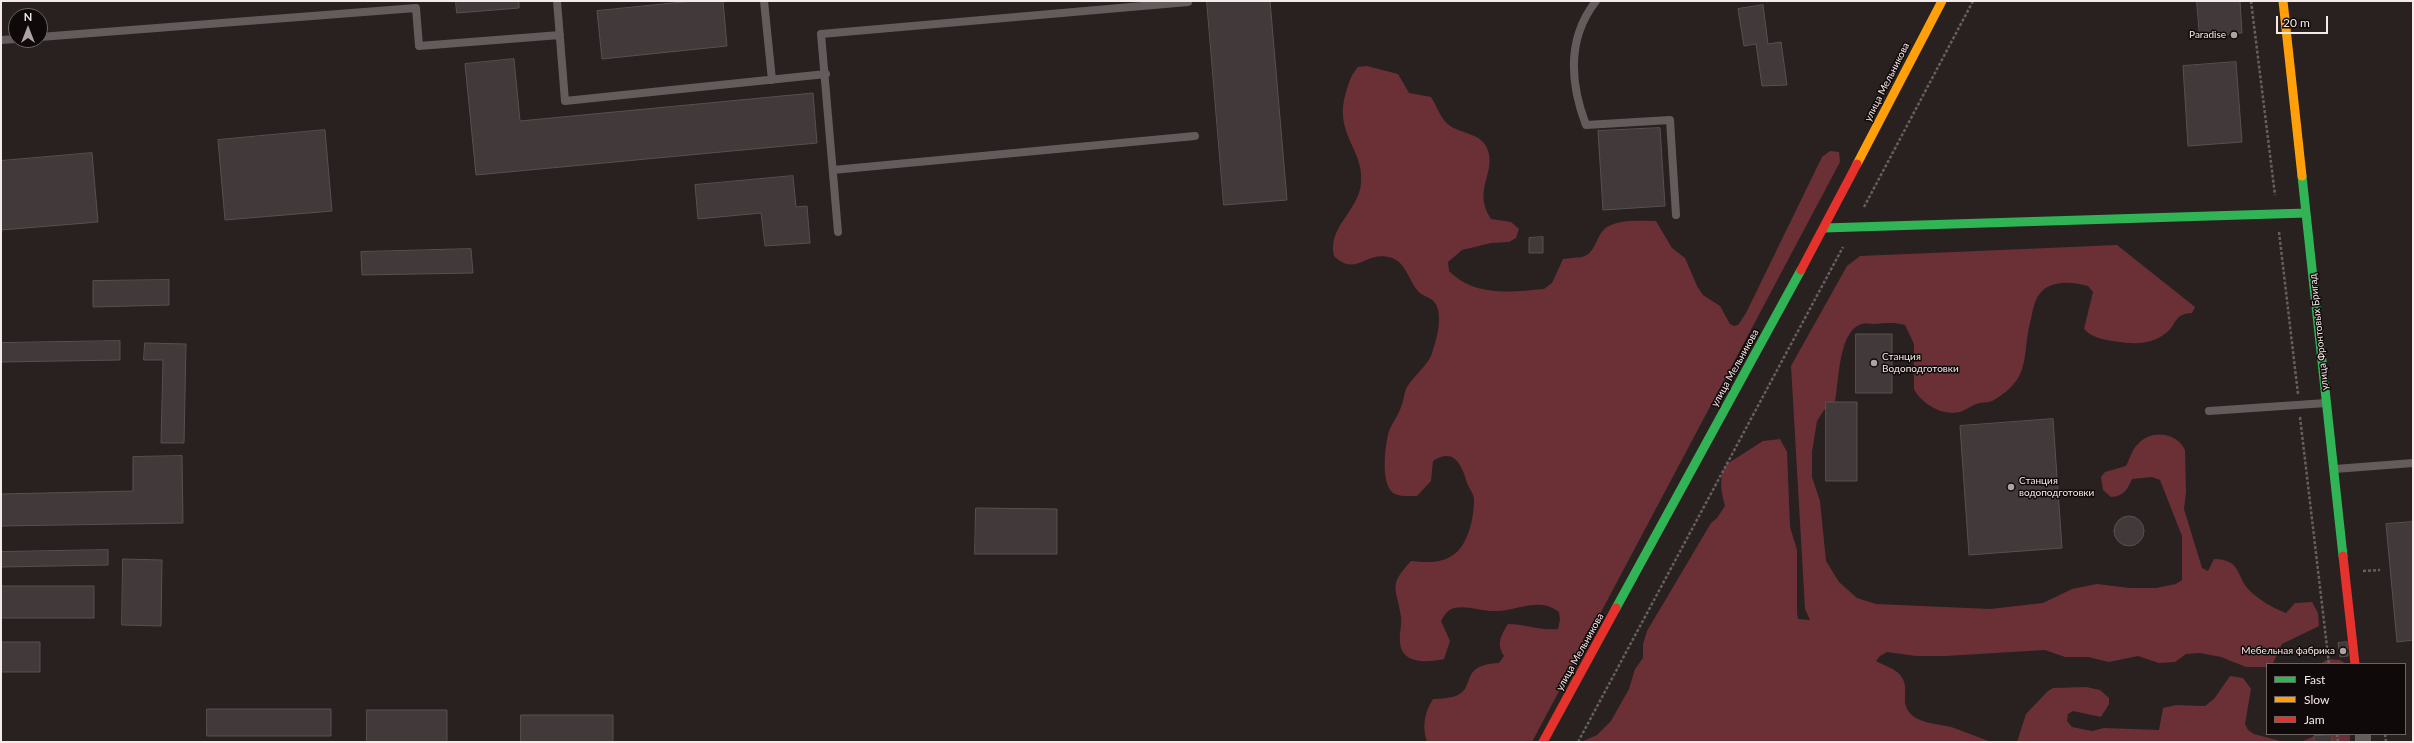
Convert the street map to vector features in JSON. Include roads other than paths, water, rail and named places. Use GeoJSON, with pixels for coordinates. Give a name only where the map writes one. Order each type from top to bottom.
{"type":"FeatureCollection","features":[{"type":"Feature","properties":{"kind":"street","name":"улица Мельникова"},"geometry":{"type":"LineString","coordinates":[[1543,742],[1824,228],[1942,1]]}},
{"type":"Feature","properties":{"kind":"street","name":"улица Фронтовых Бригад"},"geometry":{"type":"LineString","coordinates":[[2283,1],[2355,663]]}},
{"type":"Feature","properties":{"kind":"street"},"geometry":{"type":"LineString","coordinates":[[1824,228],[2306,213]]}},
{"type":"Feature","properties":{"kind":"lane"},"geometry":{"type":"LineString","coordinates":[[557,1],[565,100],[826,74]]}},
{"type":"Feature","properties":{"kind":"lane"},"geometry":{"type":"LineString","coordinates":[[764,1],[772,80]]}},
{"type":"Feature","properties":{"kind":"lane"},"geometry":{"type":"LineString","coordinates":[[1596,1],[1586,14],[1576,41],[1573,64],[1577,101],[1586,125],[1670,120],[1676,215]]}},
{"type":"Feature","properties":{"kind":"lane"},"geometry":{"type":"LineString","coordinates":[[838,232],[826,74],[821,34],[1188,2]]}},
{"type":"Feature","properties":{"kind":"lane"},"geometry":{"type":"LineString","coordinates":[[48,36],[416,8],[419,46],[560,35]]}},
{"type":"Feature","properties":{"kind":"lane"},"geometry":{"type":"LineString","coordinates":[[833,170],[1195,136]]}},
{"type":"Feature","properties":{"kind":"lane"},"geometry":{"type":"LineString","coordinates":[[2209,411],[2327,403]]}},
{"type":"Feature","properties":{"kind":"lane"},"geometry":{"type":"LineString","coordinates":[[2334,469],[2413,463]]}},
{"type":"Feature","properties":{"kind":"place","name":"Paradise"},"geometry":{"type":"Point","coordinates":[2234,35]}},
{"type":"Feature","properties":{"kind":"place","name":"Станция Водоподготовки"},"geometry":{"type":"Point","coordinates":[1874,363]}},
{"type":"Feature","properties":{"kind":"place","name":"Станция водоподготовки"},"geometry":{"type":"Point","coordinates":[2011,487]}},
{"type":"Feature","properties":{"kind":"place","name":"Мебельная фабрика"},"geometry":{"type":"Point","coordinates":[2343,651]}}]}
